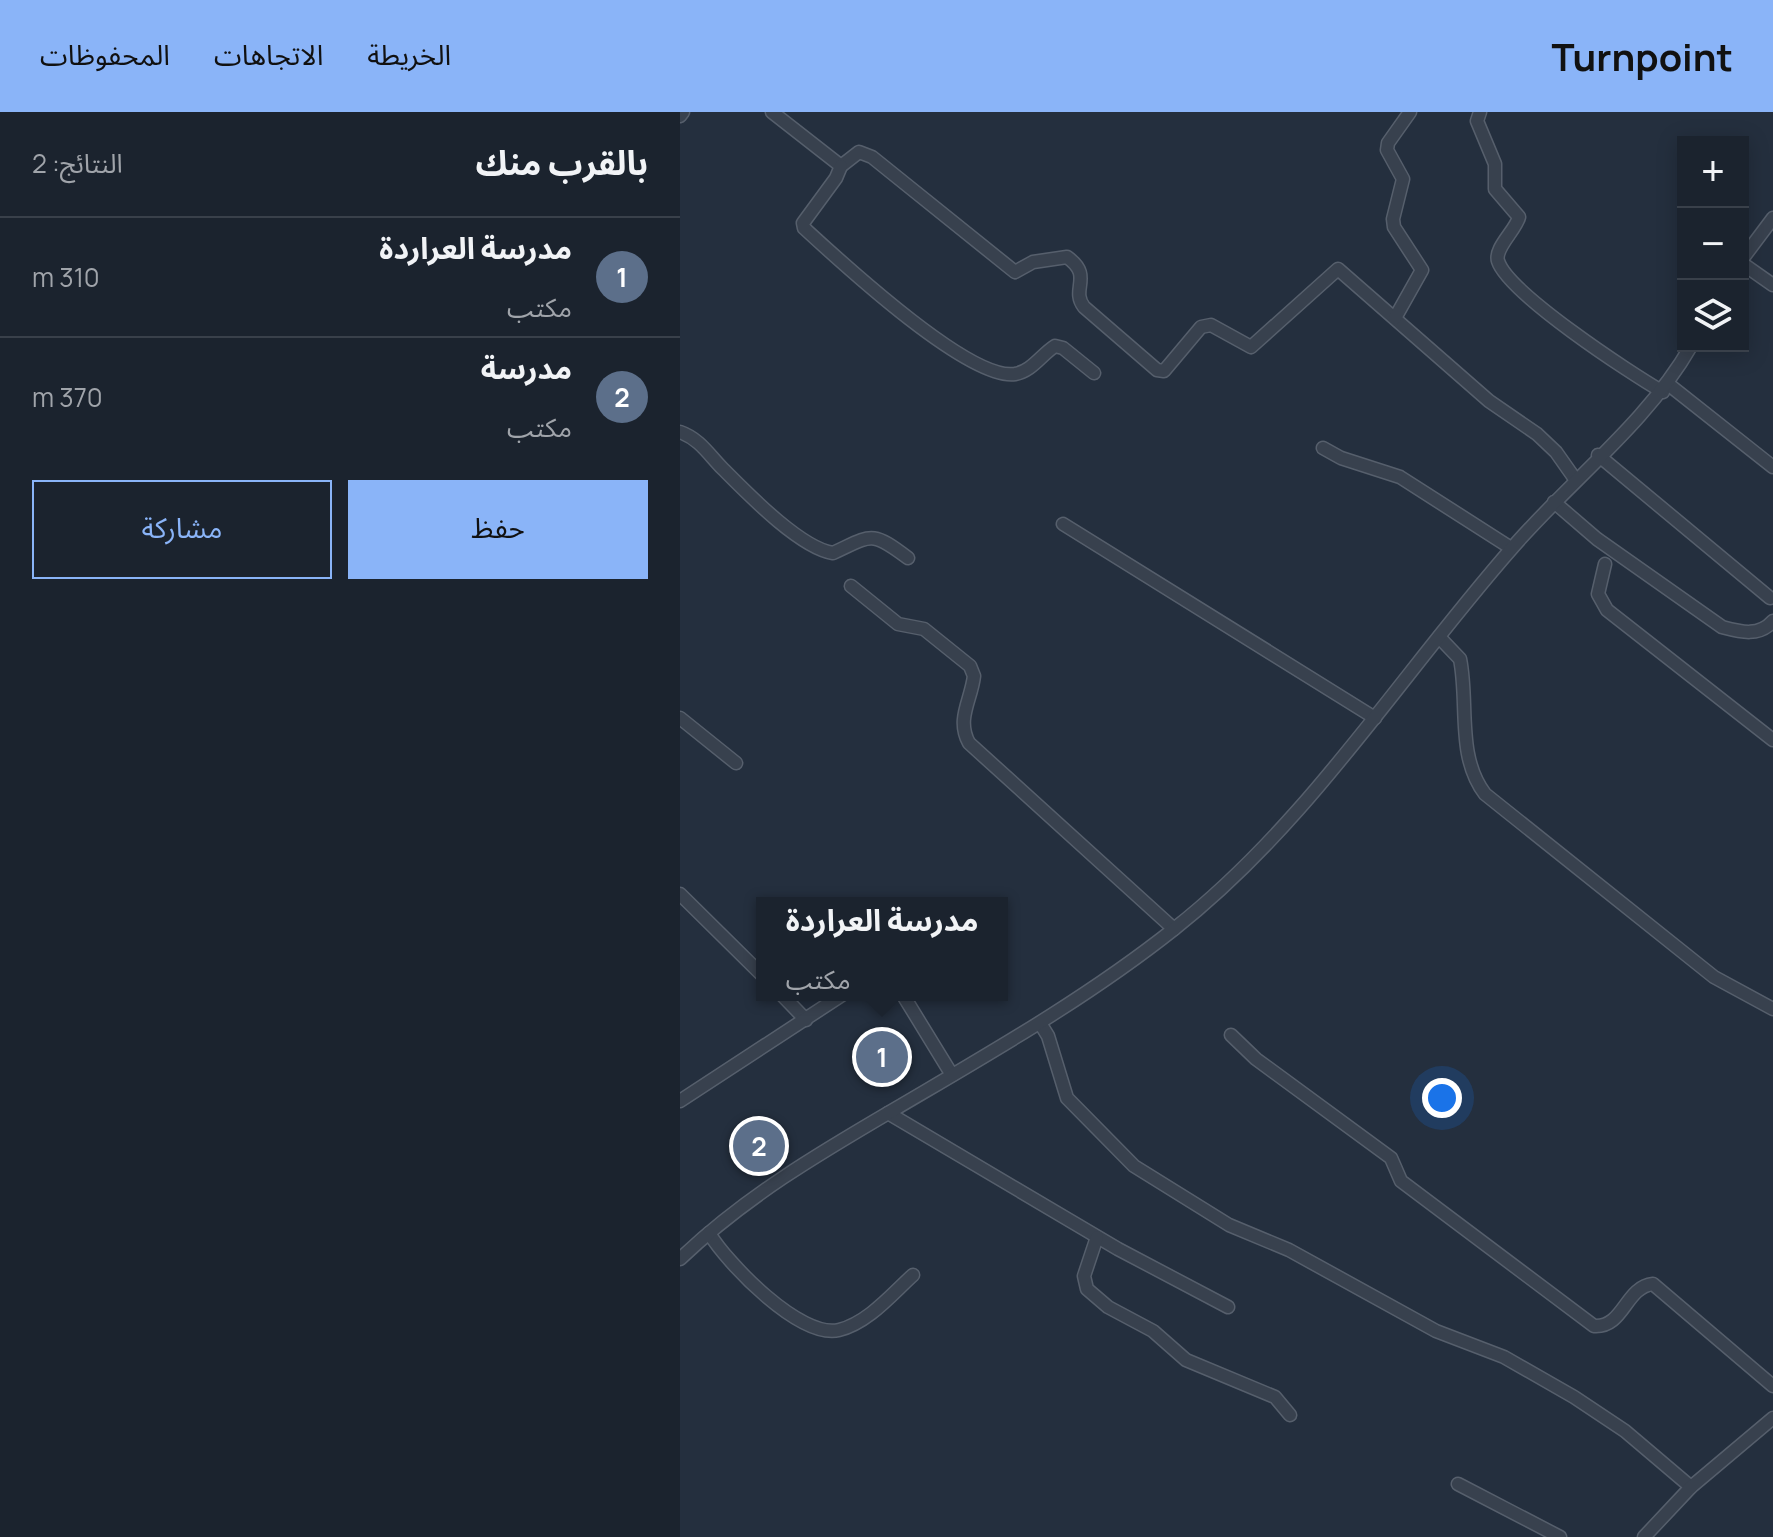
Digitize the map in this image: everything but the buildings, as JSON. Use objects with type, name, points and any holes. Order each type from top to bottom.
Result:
[{"type":"street","points":[[772,112],[841,166]]},
{"type":"street","points":[[1395,318],[1422,270],[1394,227],[1393,219],[1403,179],[1387,150],[1388,143],[1410,112]]},
{"type":"street","points":[[1480,112],[1477,121],[1495,164],[1495,189],[1519,217],[1498,254],[1499,264],[1520,292],[1666,388],[1773,467]]},
{"type":"street","points":[[1094,373],[1063,348],[1055,346],[1034,365],[1017,373],[998,374],[951,348],[892,305],[804,228],[803,223],[836,178],[841,166],[859,152],[872,157],[1015,272],[1033,262],[1067,257],[1076,264],[1082,275],[1078,295],[1084,307],[1157,370],[1164,371],[1201,327],[1211,325],[1251,347],[1338,269],[1489,401],[1537,434],[1556,452],[1575,479]]},
{"type":"street","points":[[1749,251],[1770,226]]},
{"type":"street","points":[[1749,268],[1773,285]]},
{"type":"street","points":[[682,1255],[776,1179],[1040,1023],[1174,929],[1243,867],[1330,774],[1511,548],[1666,388],[1687,352]]},
{"type":"street","points":[[680,432],[703,445],[721,468],[781,522],[817,548],[833,553],[866,535],[876,536],[908,558]]},
{"type":"street","points":[[1323,448],[1400,477],[1511,548]]},
{"type":"street","points":[[1598,455],[1770,598]]},
{"type":"street","points":[[1554,502],[1597,539],[1722,627],[1746,633],[1767,628],[1773,621]]},
{"type":"street","points":[[1063,524],[1375,718]]},
{"type":"street","points":[[1605,564],[1598,594],[1607,610],[1773,740]]},
{"type":"street","points":[[851,586],[886,617],[898,624],[924,629],[970,666],[974,676],[962,730],[969,743],[1174,929]]},
{"type":"street","points":[[1439,637],[1460,659],[1463,720],[1474,776],[1485,794],[1714,977],[1773,1009]]},
{"type":"street","points":[[680,718],[736,763]]},
{"type":"street","points":[[680,894],[756,969]]},
{"type":"street","points":[[788,1001],[806,1020]]},
{"type":"street","points":[[680,1101],[833,1001]]},
{"type":"street","points":[[907,1001],[952,1075]]},
{"type":"street","points":[[1040,1023],[1052,1046],[1067,1098],[1134,1166],[1229,1225],[1276,1243],[1436,1331],[1504,1357],[1551,1384],[1625,1431],[1691,1487]]},
{"type":"street","points":[[1231,1035],[1280,1077],[1391,1158],[1401,1181],[1594,1326],[1614,1321],[1635,1293],[1653,1284],[1773,1386]]},
{"type":"street","points":[[888,1113],[1097,1237],[1228,1307]]},
{"type":"street","points":[[709,1233],[735,1269],[778,1304],[824,1330],[850,1327],[871,1313],[913,1275]]},
{"type":"street","points":[[1097,1237],[1084,1276],[1096,1298],[1153,1331],[1186,1360],[1275,1397],[1290,1415]]},
{"type":"street","points":[[1644,1537],[1691,1487],[1773,1418]]},
{"type":"street","points":[[1458,1484],[1560,1537]]},
{"type":"place","name":"مدرسة العراردة","points":[[882,1057]]},
{"type":"place","name":"مدرسة","points":[[759,1146]]}]
